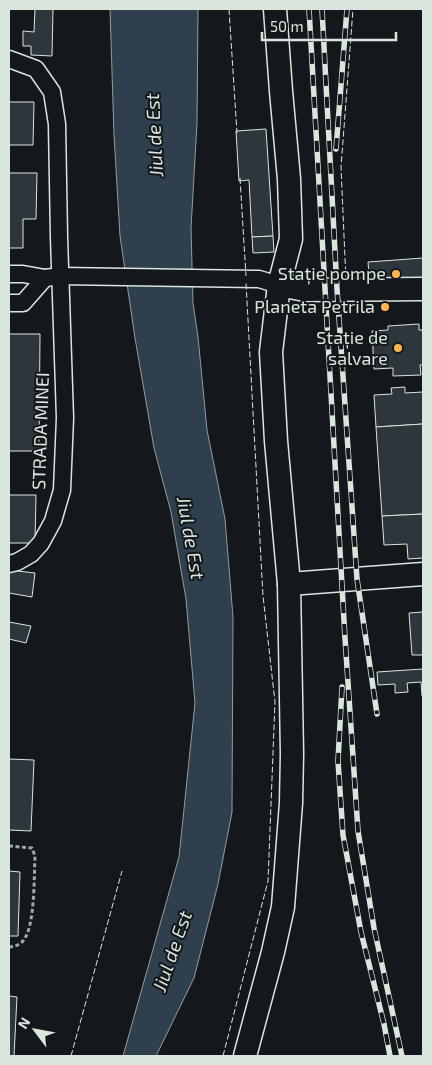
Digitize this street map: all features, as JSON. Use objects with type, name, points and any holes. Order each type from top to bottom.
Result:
[{"type":"street","points":[[245,1056],[269,969],[283,907],[288,851],[292,754],[289,584],[276,441],[269,282],[291,239],[289,179],[275,9]]},
{"type":"street","name":"STRADA MINEI","points":[[9,58],[36,69],[52,92],[57,124],[53,277],[66,418],[62,490],[53,521],[41,543],[31,554],[9,564]]},
{"type":"street","points":[[9,274],[53,277],[94,276],[269,282],[305,290],[423,289]]},
{"type":"street","points":[[9,303],[23,303],[53,277]]},
{"type":"street","points":[[289,584],[423,574]]},
{"type":"path","points":[[9,846],[32,848],[35,856],[32,914],[25,939],[16,947],[9,947]]},
{"type":"water","name":"Jiul de Est","points":[[110,9],[198,9],[197,123],[191,228],[193,303],[207,430],[225,519],[233,617],[232,812],[218,884],[194,978],[156,1056],[123,1056],[179,857],[195,703],[186,599],[171,512],[154,448],[120,236],[114,135]]},
{"type":"building","points":[[35,9],[53,9],[52,56],[31,55],[31,46],[23,46],[23,31],[34,32]]},
{"type":"building","points":[[9,102],[34,102],[33,145],[9,145]]},
{"type":"building","points":[[266,129],[273,236],[252,237],[249,180],[239,181],[236,131]]},
{"type":"building","points":[[9,173],[37,173],[36,219],[23,219],[23,248],[9,248]]},
{"type":"building","points":[[273,236],[274,252],[253,253],[252,237]]},
{"type":"building","name":"Stație pompe","points":[[423,258],[423,283],[370,286],[368,262]]},
{"type":"building","name":"Stație de salvare","points":[[419,324],[419,330],[423,330],[423,365],[420,365],[421,375],[393,376],[393,368],[374,369],[372,331],[388,330],[388,326]]},
{"type":"building","points":[[9,334],[40,334],[39,451],[9,451]]},
{"type":"building","points":[[405,387],[405,393],[423,392],[423,424],[376,427],[374,395],[392,394],[391,388]]},
{"type":"building","points":[[423,424],[423,514],[382,516],[376,427]]},
{"type":"building","points":[[9,495],[36,495],[35,543],[9,543]]},
{"type":"building","points":[[423,514],[423,558],[408,559],[407,544],[384,545],[382,516]]},
{"type":"building","points":[[9,570],[35,573],[32,597],[9,593]]},
{"type":"building","points":[[423,612],[423,655],[412,655],[409,613]]},
{"type":"building","points":[[9,622],[31,626],[26,643],[9,639]]},
{"type":"building","points":[[423,669],[422,696],[421,682],[407,683],[408,692],[395,693],[395,684],[378,685],[377,672]]},
{"type":"building","points":[[9,759],[34,760],[31,831],[9,830]]},
{"type":"building","points":[[9,871],[20,872],[18,936],[9,936]]},
{"type":"building","points":[[9,996],[17,997],[14,1056],[9,1056]]},
{"type":"railway","points":[[309,9],[358,831],[374,928],[402,1056]]},
{"type":"railway","points":[[322,9],[337,289],[357,579],[377,714]]},
{"type":"railway","points":[[336,149],[347,9]]},
{"type":"railway","points":[[342,687],[338,761],[343,835],[361,932],[390,1056]]},
{"type":"fence","points":[[229,9],[237,133]]},
{"type":"fence","points":[[346,281],[341,167],[353,9]]},
{"type":"fence","points":[[240,178],[246,276]]},
{"type":"fence","points":[[223,1056],[268,881],[275,702],[263,596],[246,283]]},
{"type":"fence","points":[[71,1056],[122,871]]},
{"type":"place","name":"Stație pompe","points":[[396,274]]},
{"type":"place","name":"Planeta Petrila","points":[[385,307]]},
{"type":"place","name":"Stație de salvare","points":[[398,348]]}]
